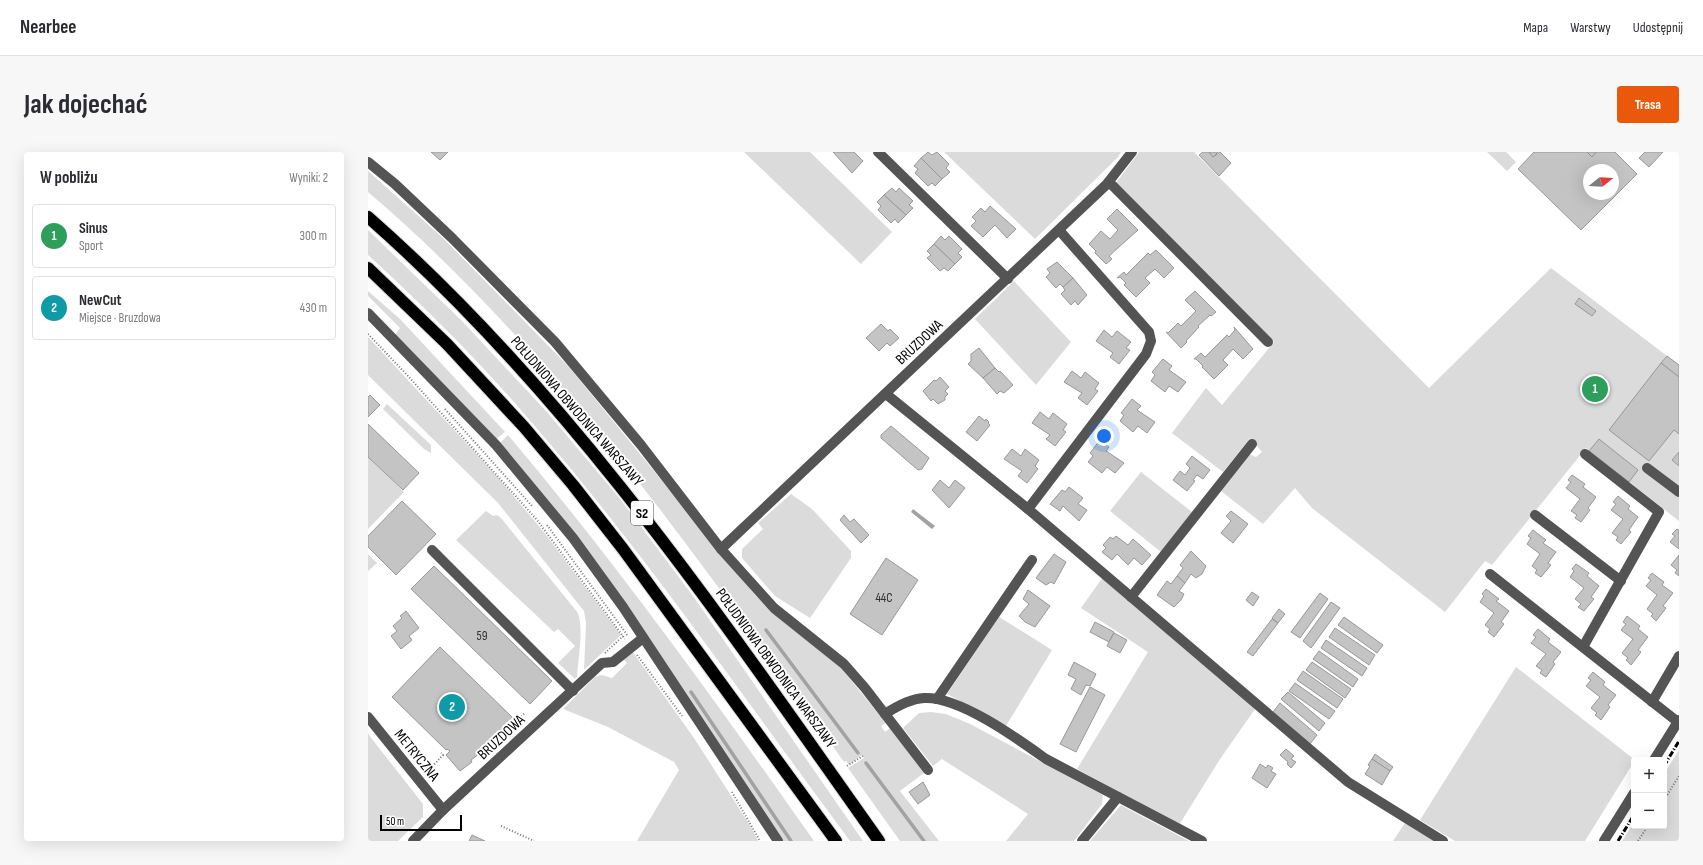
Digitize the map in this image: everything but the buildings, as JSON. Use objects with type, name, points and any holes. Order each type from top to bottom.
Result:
[{"type":"highway","name":"POŁUDNIOWA OBWODNICA WARSZAWY","points":[[368,216],[463,307],[535,384],[582,438],[679,561],[879,841]]},
{"type":"highway","name":"S2","points":[[368,268],[447,344],[524,427],[573,486],[623,549],[836,841]]},
{"type":"street","points":[[878,152],[1008,279]]},
{"type":"street","name":"BRUZDOWA","points":[[721,549],[1109,182],[1132,152]]},
{"type":"street","points":[[368,162],[395,184],[452,238],[555,342],[641,445],[721,549],[774,608],[844,664],[928,770]]},
{"type":"street","points":[[1109,182],[1268,342]]},
{"type":"street","points":[[1028,509],[1146,354],[1151,341],[1149,332],[1058,230]]},
{"type":"street","points":[[368,313],[496,445],[573,538],[643,638],[778,841]]},
{"type":"street","points":[[886,394],[1028,509],[1348,782],[1443,841]]},
{"type":"street","points":[[1131,597],[1252,444]]},
{"type":"street","points":[[1583,648],[1659,512],[1585,454]]},
{"type":"street","points":[[1647,468],[1679,492]]},
{"type":"street","points":[[1535,515],[1621,581]]},
{"type":"street","points":[[432,550],[573,691]]},
{"type":"street","points":[[937,699],[1032,560]]},
{"type":"street","points":[[1490,574],[1652,702],[1679,721],[1656,757]]},
{"type":"street","name":"BRUZDOWA","points":[[413,841],[443,810],[602,663],[613,662],[643,638]]},
{"type":"street","points":[[1652,702],[1679,656]]},
{"type":"street","points":[[885,714],[896,707],[915,700],[937,699],[952,703],[970,711],[1028,746],[1046,759],[1202,841]]},
{"type":"street","name":"METRYCZNA","points":[[368,717],[443,810]]},
{"type":"street","points":[[1604,841],[1633,793]]},
{"type":"street","points":[[1082,841],[1118,797]]},
{"type":"path","points":[[368,334],[408,376],[537,520],[682,718]]},
{"type":"path","points":[[444,408],[534,508]]},
{"type":"path","points":[[546,524],[628,635]]},
{"type":"path","points":[[521,726],[519,718],[525,713]]},
{"type":"path","points":[[428,771],[443,755],[441,753]]},
{"type":"path","points":[[847,766],[863,756]]},
{"type":"path","points":[[424,775],[428,779]]},
{"type":"path","points":[[1667,795],[1679,776]]},
{"type":"path","points":[[728,787],[760,841]]},
{"type":"path","points":[[501,826],[534,841]]},
{"type":"path","points":[[1638,841],[1646,829]]},
{"type":"shaded area","points":[[744,152],[810,152],[892,232],[861,264]]},
{"type":"shaded area","points":[[944,152],[1121,152],[1118,157],[1035,239]]},
{"type":"shaded area","points":[[1139,152],[1194,152],[1429,388],[1551,268],[1679,365],[1679,521],[1586,448],[1492,565],[1485,561],[1445,612],[1312,508],[1295,488],[1263,524],[1221,491],[1249,454],[1256,457],[1262,452],[1250,438],[1223,472],[1172,433],[1206,388],[1222,405],[1274,342],[1116,183]]},
{"type":"shaded area","points":[[1487,152],[1506,152],[1516,162],[1507,171]]},
{"type":"shaded area","points":[[368,171],[443,238],[569,367],[756,596],[786,624],[836,662],[886,723],[881,726],[885,732],[890,728],[924,773],[900,791],[939,841],[900,841],[848,768],[864,758],[862,755],[849,765],[846,761],[844,762],[736,611],[623,462],[564,391],[502,321],[437,255],[368,192]]},
{"type":"shaded area","points":[[368,230],[462,321],[547,412],[621,500],[693,596],[863,841],[850,841],[656,577],[575,474],[533,424],[453,337],[368,255]]},
{"type":"shaded area","points":[[1014,281],[1071,342],[1036,385],[975,319]]},
{"type":"shaded area","points":[[368,291],[400,319],[505,432],[495,440],[395,335],[400,328],[368,296]]},
{"type":"shaded area","points":[[368,337],[495,474],[543,531],[621,635],[584,670],[586,623],[584,611],[498,503],[368,375]]},
{"type":"shaded area","points":[[387,404],[431,445],[431,453],[424,449],[383,409]]},
{"type":"shaded area","points":[[508,435],[549,484],[666,635],[814,841],[782,841],[732,763],[500,443]]},
{"type":"shaded area","points":[[368,457],[404,492],[368,529]]},
{"type":"shaded area","points":[[1141,472],[1192,512],[1161,552],[1110,511]]},
{"type":"shaded area","points":[[791,494],[812,509],[851,551],[851,558],[810,618],[775,596],[742,558],[742,549],[763,529],[758,523]]},
{"type":"shaded area","points":[[913,509],[935,526],[932,529],[911,512]]},
{"type":"shaded area","points":[[486,511],[493,516],[497,515],[501,518],[578,613],[581,636],[577,677],[575,679],[558,663],[575,646],[558,629],[554,632],[456,540]]},
{"type":"shaded area","points":[[368,554],[377,563],[368,571]]},
{"type":"shaded area","points":[[1103,577],[1255,709],[1220,759],[1179,825],[1077,769],[1148,652],[1081,608]]},
{"type":"shaded area","points":[[999,617],[1052,650],[1006,726],[947,694]]},
{"type":"shaded area","points":[[632,651],[694,738],[751,827],[758,841],[637,841],[679,770],[674,762],[608,727],[563,709],[595,677],[602,675],[612,678],[627,663],[622,658]]},
{"type":"shaded area","points":[[1516,667],[1631,757],[1631,766],[1585,841],[1455,841],[1420,820]]},
{"type":"shaded area","points":[[931,712],[946,714],[970,724],[1103,795],[1102,804],[1074,841],[1006,841],[1028,814],[942,759],[933,766],[903,728],[919,713]]},
{"type":"shaded area","points":[[368,734],[423,804],[423,817],[398,841],[368,841]]},
{"type":"shaded area","points":[[1679,750],[1679,841],[1622,841],[1631,827],[1631,829],[1667,829],[1667,769]]},
{"type":"shaded area","points":[[1121,805],[1128,809],[1189,841],[1090,841]]},
{"type":"shaded area","points":[[1405,823],[1433,841],[1393,841]]},
{"type":"waterway","points":[[766,630],[858,753]]},
{"type":"waterway","points":[[691,692],[791,841]]},
{"type":"waterway","points":[[866,763],[924,841]]},
{"type":"railway","points":[[1667,761],[1679,741]]},
{"type":"railway","points":[[1618,841],[1631,820]]},
{"type":"place","name":"Sinus","points":[[1595,389]]},
{"type":"place","name":"NewCut","points":[[452,707]]}]
